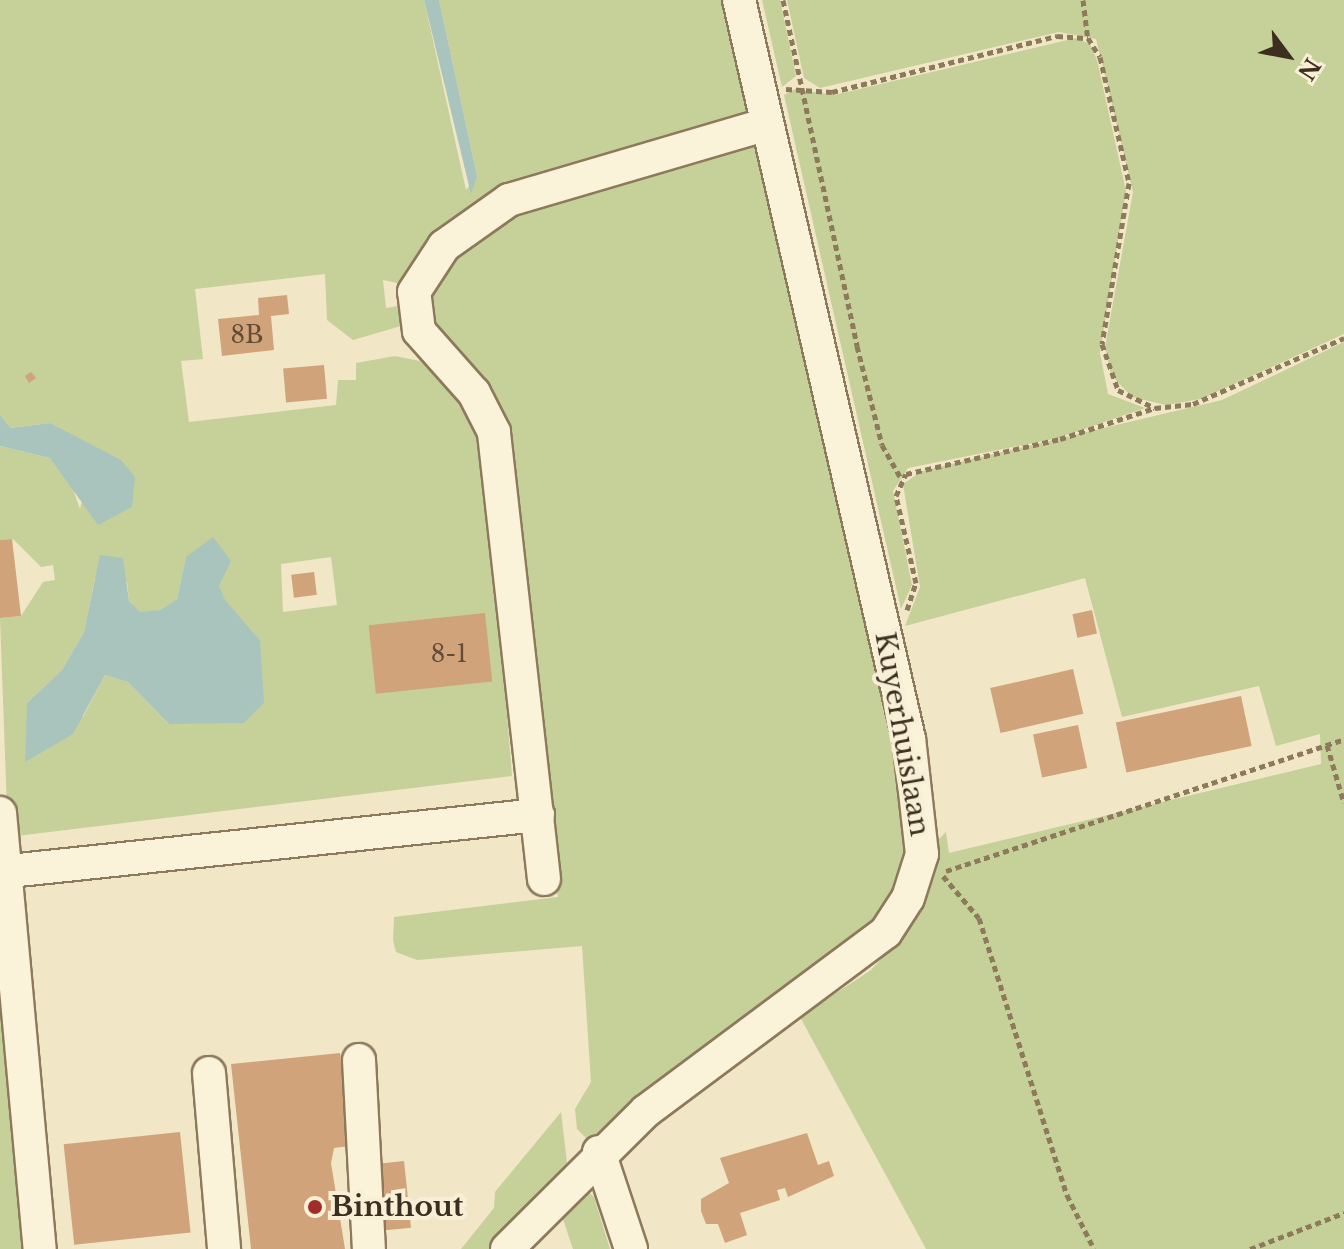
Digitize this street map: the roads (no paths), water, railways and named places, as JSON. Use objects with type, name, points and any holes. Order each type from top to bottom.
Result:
[{"type":"street","name":"Kuyerhuislaan","points":[[507,1249],[599,1152],[689,1076],[857,958],[898,916],[918,877],[923,830],[884,627],[739,0]]},
{"type":"street","points":[[544,879],[494,432],[484,406],[419,331],[414,292],[444,246],[501,204],[767,124]]},
{"type":"street","points":[[0,813],[3,872],[40,1249]]},
{"type":"street","points":[[3,872],[538,815]]},
{"type":"street","points":[[359,1060],[369,1249]]},
{"type":"street","points":[[209,1073],[224,1249]]},
{"type":"street","points":[[599,1152],[631,1249]]},
{"type":"water","points":[[424,0],[439,0],[477,176],[471,194]]},
{"type":"water","points":[[0,415],[10,428],[50,423],[121,460],[135,477],[132,507],[98,525],[50,458],[0,446]]},
{"type":"water","points":[[213,537],[231,561],[219,586],[225,600],[260,640],[264,703],[244,723],[169,724],[128,682],[105,675],[73,734],[25,762],[27,703],[62,670],[84,632],[100,555],[123,558],[129,601],[140,612],[160,610],[177,599],[186,557]]},
{"type":"place","name":"Binthout","points":[[315,1207]]}]
